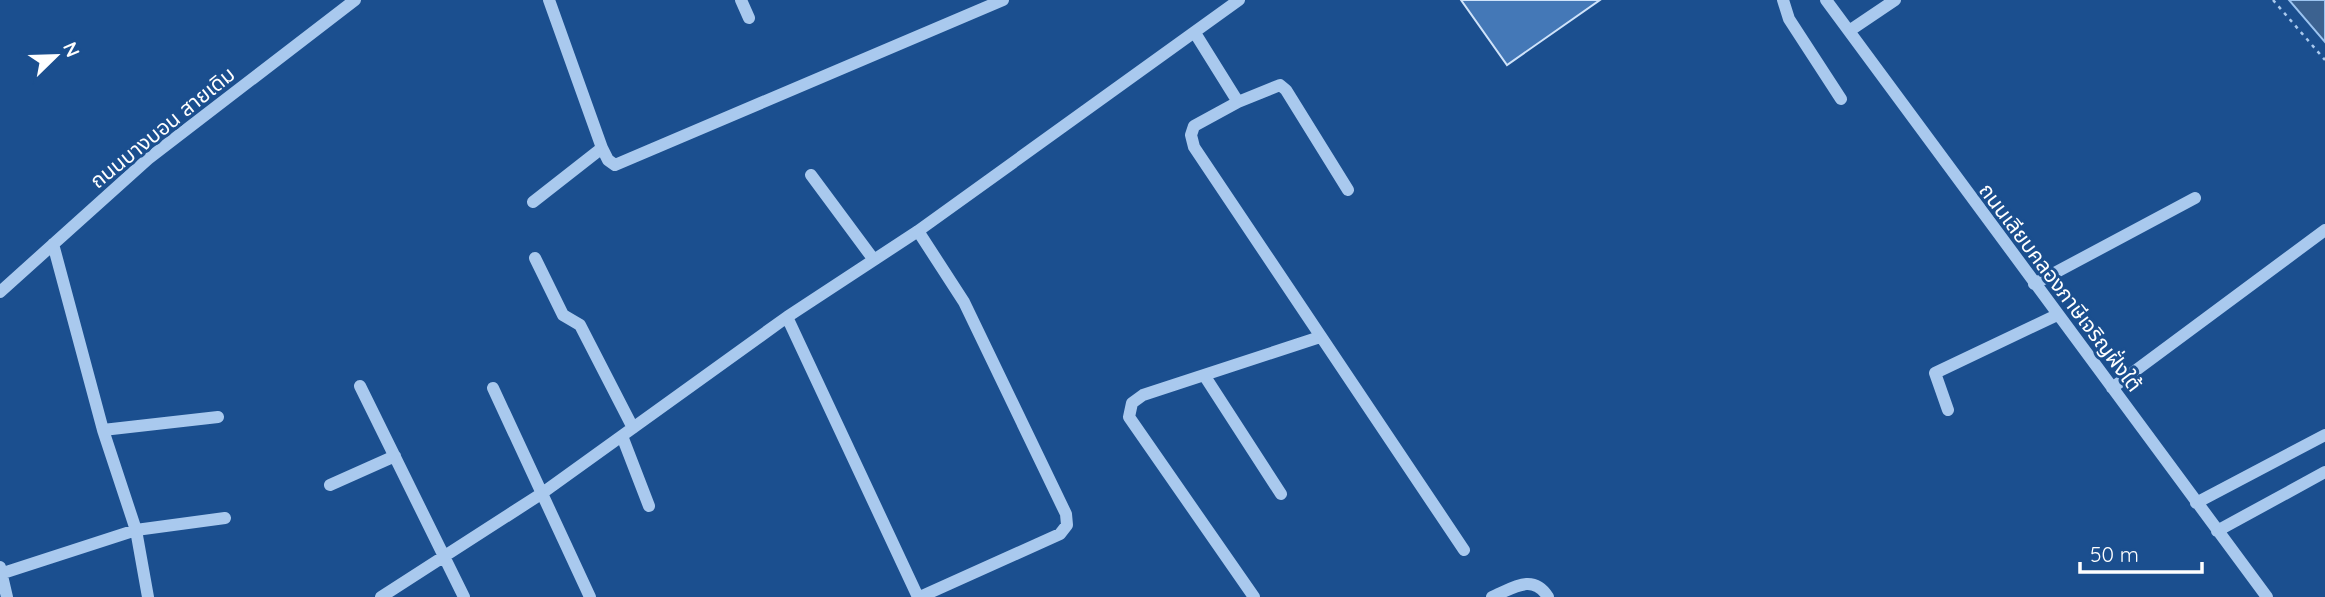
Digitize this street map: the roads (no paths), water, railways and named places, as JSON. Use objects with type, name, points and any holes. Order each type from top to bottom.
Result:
[{"type":"street","points":[[549,0],[602,148],[608,160],[615,164],[1003,0]]},
{"type":"street","points":[[741,0],[748,18]]},
{"type":"street","points":[[381,597],[541,494],[787,317],[918,231],[1239,0]]},
{"type":"street","points":[[1783,0],[1789,19],[1841,99]]},
{"type":"street","name":"ถนนเลียบคลองภาษีเจริญฝั่งใต้","points":[[1826,0],[2267,597]]},
{"type":"street","points":[[1849,31],[1895,0]]},
{"type":"street","name":"ถนนบางบอน สายเดิม","points":[[0,292],[148,159],[348,2]]},
{"type":"street","points":[[1195,33],[1238,102]]},
{"type":"street","points":[[1348,190],[1286,90],[1280,85],[1238,102],[1194,126],[1191,135],[1194,147],[1464,550]]},
{"type":"street","points":[[534,202],[602,148]]},
{"type":"street","points":[[811,175],[874,260]]},
{"type":"street","points":[[2034,284],[2195,198]]},
{"type":"street","points":[[2112,388],[2325,230]]},
{"type":"street","points":[[787,317],[919,597],[1060,534],[1067,525],[1066,514],[964,302],[918,231]]},
{"type":"street","points":[[54,244],[103,430],[136,530],[148,597]]},
{"type":"street","points":[[536,258],[563,315],[580,325],[633,428]]},
{"type":"street","points":[[1948,410],[1935,373],[2057,315]]},
{"type":"street","points":[[1254,597],[1129,417],[1132,403],[1143,395],[1320,337]]},
{"type":"street","points":[[1204,375],[1281,494]]},
{"type":"street","points":[[360,386],[464,597]]},
{"type":"street","points":[[493,388],[590,597]]},
{"type":"street","points":[[103,430],[218,417]]},
{"type":"street","points":[[2196,503],[2325,435]]},
{"type":"street","points":[[622,436],[649,506]]},
{"type":"street","points":[[330,485],[395,456]]},
{"type":"street","points":[[2217,531],[2325,472]]},
{"type":"street","points":[[7,597],[1,571],[136,530],[226,518]]},
{"type":"street","points":[[1492,597],[1531,583],[1538,585],[1548,597]]},
{"type":"water","points":[[2289,0],[2325,0],[2325,42]]}]
